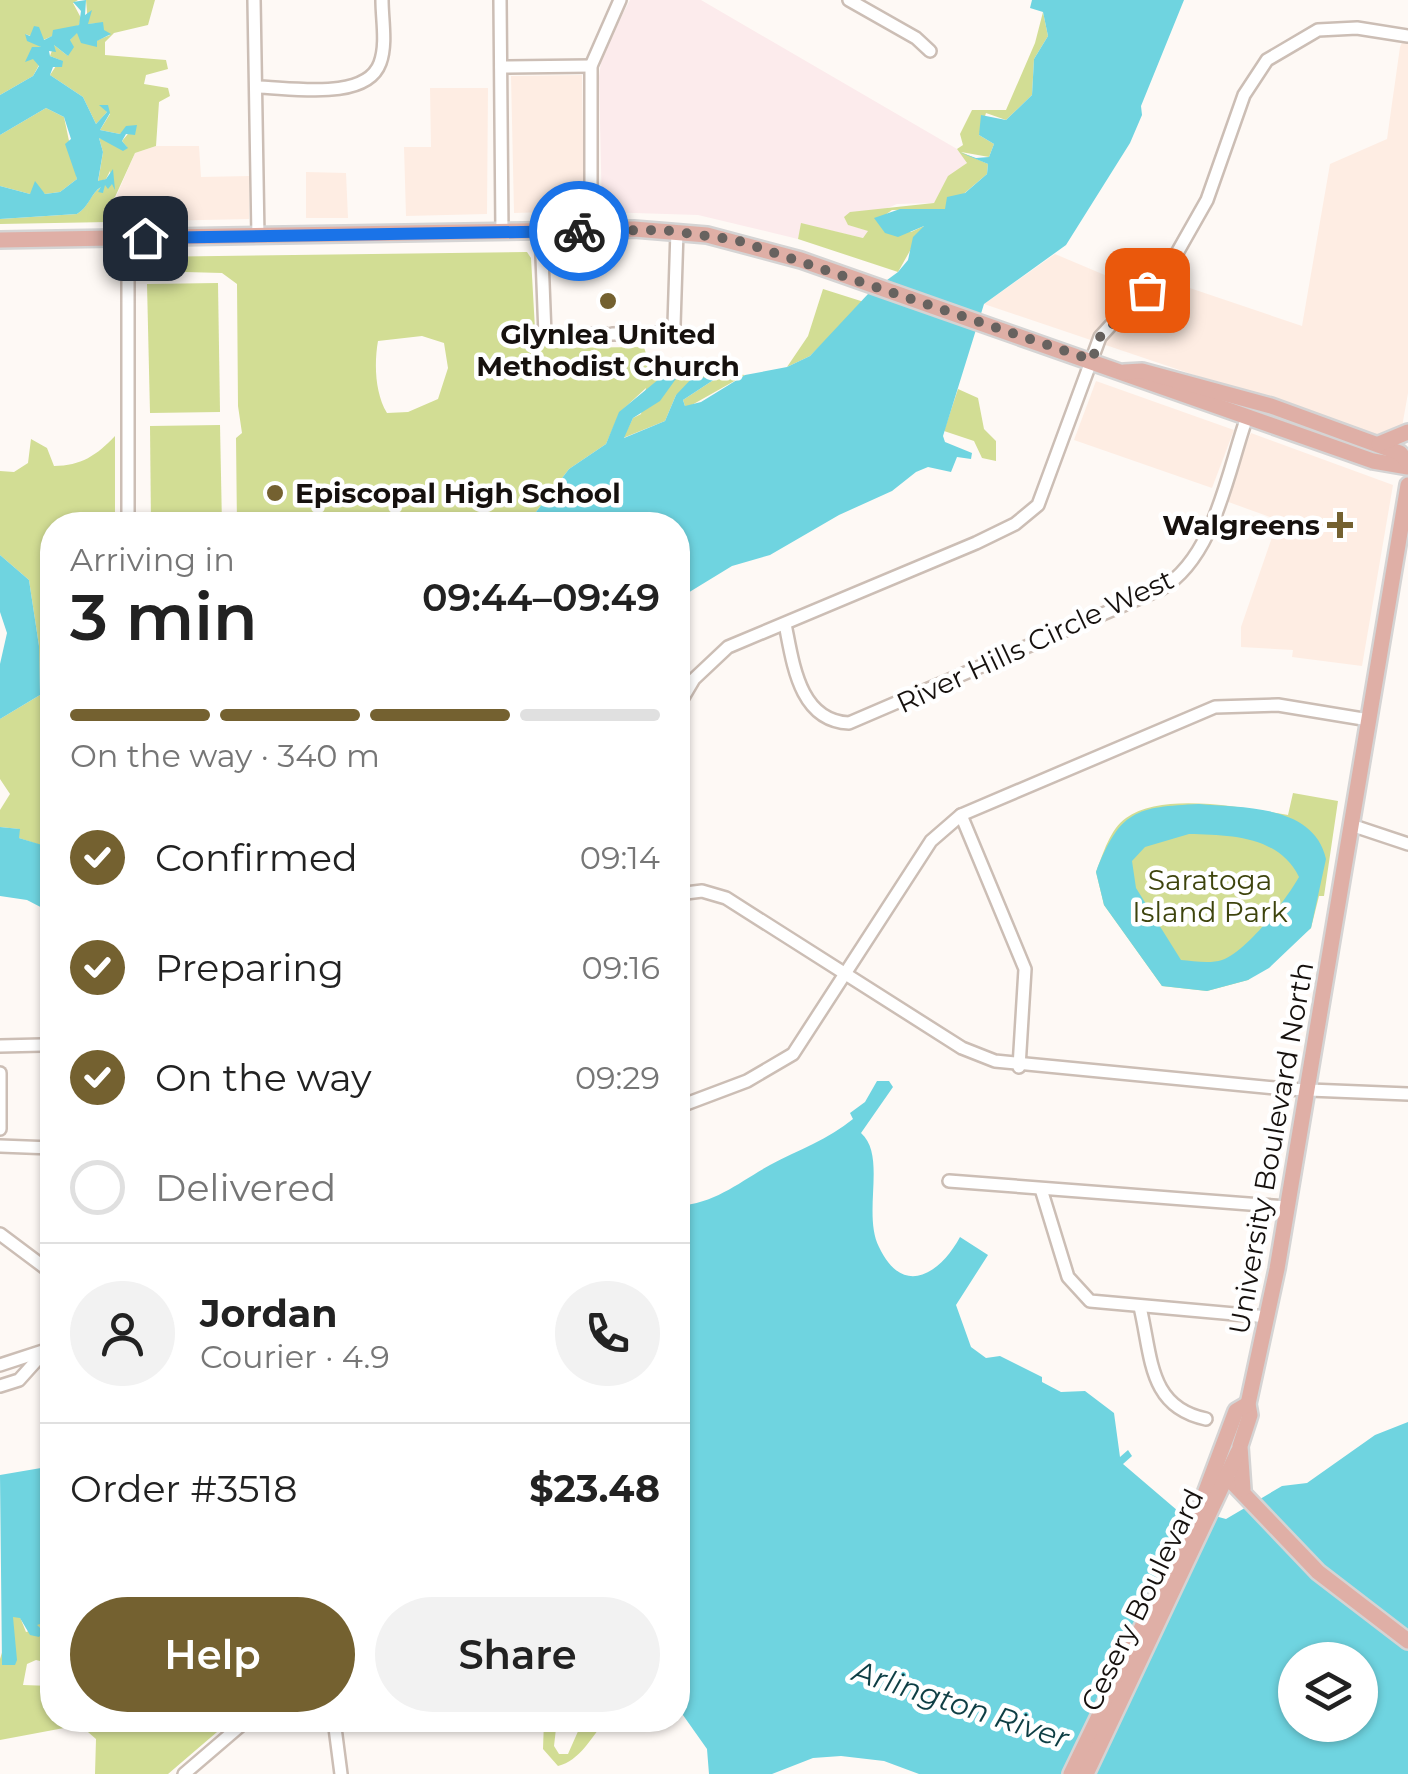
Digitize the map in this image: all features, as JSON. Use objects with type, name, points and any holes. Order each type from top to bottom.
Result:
[{"type":"main road","points":[[0,240],[591,231],[677,231],[736,240],[1092,360],[1140,382],[1373,462],[1408,465]]},
{"type":"main road","points":[[1124,372],[1142,371],[1187,381],[1379,444],[1400,452],[1408,465]]},
{"type":"main road","points":[[1379,444],[1408,432]]},
{"type":"main road","name":"University Boulevard North","points":[[1232,1446],[1236,1411],[1248,1404],[1268,1317],[1408,485]]},
{"type":"main road","points":[[1232,1446],[1229,1476],[1318,1572],[1408,1641]]},
{"type":"main road","points":[[1232,1446],[1242,1489]]},
{"type":"main road","name":"Cesery Boulevard","points":[[1086,1774],[1232,1446]]},
{"type":"main road","name":"Cesery Boulevard","points":[[1071,1774],[1207,1509],[1229,1476]]},
{"type":"street","points":[[254,0],[258,237]]},
{"type":"street","points":[[256,87],[340,87],[366,80],[381,60],[382,0]]},
{"type":"street","points":[[500,0],[502,233]]},
{"type":"street","points":[[591,231],[591,66],[620,0]]},
{"type":"street","points":[[849,0],[930,50]]},
{"type":"street","points":[[690,686],[728,647],[976,543],[1027,515],[1047,490],[1100,337],[1178,253],[1207,200],[1244,95],[1267,60],[1318,30],[1356,28],[1408,36]]},
{"type":"street","points":[[502,66],[591,66]]},
{"type":"street","points":[[541,232],[545,335],[663,333],[674,325],[677,231]]},
{"type":"street","points":[[128,238],[128,512]]},
{"type":"street","name":"River Hills Circle West","points":[[785,624],[794,672],[808,702],[822,717],[849,723],[1161,589],[1186,572],[1202,546],[1247,417]]},
{"type":"street","points":[[690,1102],[780,1064],[805,1039],[931,840],[961,815],[1216,707],[1278,704],[1369,720]]},
{"type":"street","points":[[961,815],[1024,970],[1019,1067]]},
{"type":"street","points":[[1351,825],[1408,844]]},
{"type":"street","points":[[690,892],[702,891],[726,898],[962,1048],[1019,1067],[1408,1094]]},
{"type":"street","points":[[0,1046],[40,1045]]},
{"type":"street","points":[[0,1073],[0,1129]]},
{"type":"street","points":[[0,1146],[40,1148]]},
{"type":"street","points":[[949,1181],[1287,1207]]},
{"type":"street","points":[[1042,1189],[1068,1277],[1079,1292],[1097,1303],[1268,1317]]},
{"type":"street","points":[[0,1234],[40,1264]]},
{"type":"street","points":[[1140,1307],[1161,1392],[1176,1410],[1206,1419]]},
{"type":"street","points":[[0,1365],[40,1353]]},
{"type":"street","points":[[0,1386],[19,1380],[40,1359]]},
{"type":"street","points":[[184,1774],[233,1732]]},
{"type":"street","points":[[336,1732],[341,1774]]},
{"type":"shaded area","points":[[630,0],[701,0],[957,149],[967,162],[963,170],[948,177],[934,203],[897,204],[848,225],[869,231],[863,238],[802,224],[798,239],[698,215],[602,212],[602,53]]},
{"type":"shaded area","points":[[1408,29],[1408,393],[1399,444],[984,304],[1055,254],[1152,295],[1166,280],[1302,326],[1330,164],[1387,139],[1400,47]]},
{"type":"shaded area","points":[[582,75],[584,211],[514,213],[511,76]]},
{"type":"shaded area","points":[[430,88],[488,88],[487,214],[406,216],[404,147],[431,147]]},
{"type":"shaded area","points":[[156,146],[199,146],[201,177],[249,176],[249,219],[109,222],[107,204],[116,197],[135,153]]},
{"type":"shaded area","points":[[306,172],[346,173],[348,218],[306,218]]},
{"type":"shaded area","points":[[1096,381],[1234,430],[1212,488],[1074,440]]},
{"type":"shaded area","points":[[1251,433],[1393,485],[1362,666],[1292,657],[1293,650],[1241,647],[1241,627],[1278,520],[1223,500]]},
{"type":"green space","points":[[0,0],[78,0],[73,3],[81,18],[79,25],[43,40],[25,34],[41,46],[33,58],[39,65],[33,76],[0,95]]},
{"type":"green space","points":[[86,0],[155,0],[148,25],[114,33],[105,42],[105,55],[166,60],[168,69],[146,75],[144,84],[168,88],[170,96],[159,102],[156,146],[135,153],[115,197],[107,204],[109,222],[0,224],[0,219],[77,214],[97,190],[101,187],[103,192],[104,185],[112,184],[110,171],[106,179],[98,182],[103,152],[99,138],[127,147],[122,141],[133,128],[120,134],[100,130],[110,114],[105,107],[107,112],[96,124],[83,97],[50,75],[60,60],[50,56],[54,45],[68,56],[70,40],[77,32],[91,43],[110,35],[103,30],[103,23],[88,24]]},
{"type":"green space","points":[[1043,12],[1048,36],[1034,59],[1032,95],[1006,120],[986,113],[979,135],[994,144],[989,157],[961,152],[988,164],[987,174],[946,209],[892,210],[881,218],[911,232],[924,226],[898,272],[798,239],[801,223],[863,238],[868,231],[848,225],[844,217],[850,212],[934,203],[948,176],[967,163],[957,149],[963,145],[960,134],[972,110],[1006,110],[1035,43]]},
{"type":"green space","points":[[46,108],[64,117],[77,179],[60,192],[45,194],[39,189],[30,194],[0,186],[0,135]]},
{"type":"green space","name":"Episcopal High School","points":[[527,252],[531,258],[535,329],[547,348],[644,347],[649,364],[745,375],[690,406],[685,406],[683,400],[715,379],[676,395],[665,421],[623,438],[633,418],[641,414],[646,388],[620,412],[606,444],[569,469],[536,512],[237,512],[236,438],[242,433],[238,406],[237,284],[222,273],[148,271],[143,257]],"holes":[[[422,336],[444,343],[448,368],[438,399],[408,412],[387,413],[376,378],[378,341]]]},
{"type":"green space","points":[[218,283],[220,412],[150,413],[147,284]]},
{"type":"green space","points":[[823,289],[864,302],[810,356],[787,367],[808,336]]},
{"type":"green space","points":[[958,389],[978,398],[984,429],[996,441],[996,461],[982,458],[974,441],[944,431]]},
{"type":"green space","points":[[220,425],[222,512],[151,512],[150,426]]},
{"type":"green space","points":[[115,436],[115,512],[40,512],[40,695],[39,646],[29,580],[0,555],[0,471],[14,472],[28,463],[31,439],[47,448],[54,466],[72,464],[102,449]]},
{"type":"green space","points":[[40,695],[40,845],[19,838],[19,829],[0,827],[0,810],[10,794],[0,779],[0,719]]},
{"type":"green space","name":"Saratoga Island Park","points":[[1293,793],[1338,801],[1324,896],[1319,896],[1311,928],[1248,980],[1207,991],[1162,986],[1104,905],[1096,872],[1116,829],[1142,810],[1182,803],[1288,815]]},
{"type":"green space","points":[[40,1526],[40,1628],[20,1618],[26,1632],[40,1628],[40,1661],[27,1664],[23,1685],[40,1686],[43,1732],[0,1740],[0,1659],[13,1617],[19,1617],[7,1611],[7,1599]]},
{"type":"green space","points":[[88,1732],[217,1732],[168,1774],[95,1774],[96,1739]]},
{"type":"green space","points":[[544,1732],[556,1732],[554,1746],[559,1754],[568,1754],[578,1732],[596,1732],[579,1753],[558,1766],[543,1749]]},
{"type":"water","points":[[86,0],[85,15],[92,10],[88,24],[103,22],[104,30],[111,34],[97,41],[97,47],[81,43],[77,33],[70,40],[74,47],[68,56],[54,45],[56,52],[49,51],[50,56],[63,61],[62,67],[53,67],[50,75],[83,97],[96,124],[107,112],[99,105],[108,105],[110,113],[100,130],[120,134],[126,126],[137,125],[135,135],[126,134],[122,141],[128,148],[123,151],[99,138],[103,152],[98,181],[106,179],[113,169],[115,190],[112,184],[108,189],[105,185],[103,193],[98,192],[101,187],[77,214],[0,219],[0,186],[30,194],[35,181],[45,194],[60,192],[77,179],[65,144],[71,139],[64,117],[46,108],[0,135],[0,95],[33,76],[39,66],[33,59],[25,62],[32,47],[41,47],[27,41],[25,34],[30,36],[34,26],[39,27],[44,40],[52,36],[53,30],[79,25],[81,11],[73,2]]},
{"type":"water","points":[[1032,0],[1184,0],[1130,143],[1066,245],[984,304],[943,436],[945,442],[972,453],[971,459],[957,457],[951,472],[928,467],[916,472],[892,491],[839,515],[770,555],[732,566],[690,592],[690,512],[536,512],[569,469],[606,444],[619,412],[665,374],[678,376],[660,401],[633,418],[624,438],[665,421],[676,395],[694,376],[715,379],[683,400],[685,406],[701,402],[745,375],[787,367],[810,356],[868,294],[898,272],[908,260],[913,237],[924,226],[898,237],[885,233],[874,218],[900,209],[945,209],[947,197],[965,193],[987,174],[988,164],[959,152],[976,158],[989,157],[994,144],[979,135],[981,115],[1006,120],[1032,95],[1034,59],[1048,36],[1043,12],[1030,8]]},
{"type":"water","points":[[0,555],[29,580],[39,646],[40,695],[0,719],[0,664],[7,633],[0,612]]},
{"type":"water","points":[[1199,804],[1255,809],[1292,818],[1319,841],[1326,859],[1311,928],[1269,968],[1248,980],[1207,991],[1162,986],[1104,905],[1096,872],[1113,836],[1133,816],[1160,807]],"holes":[[[1189,834],[1252,840],[1279,853],[1299,877],[1265,924],[1222,960],[1181,960],[1136,888],[1132,861],[1145,847]]]},
{"type":"water","points":[[0,827],[20,829],[19,838],[40,844],[40,907],[27,900],[0,896]]},
{"type":"water","name":"Arlington River","points":[[877,1081],[889,1081],[893,1087],[861,1133],[869,1143],[874,1170],[874,1233],[889,1263],[899,1272],[921,1275],[942,1261],[960,1237],[988,1255],[956,1305],[971,1347],[986,1358],[1000,1356],[1042,1377],[1042,1382],[1061,1392],[1085,1391],[1114,1413],[1120,1457],[1128,1450],[1132,1456],[1123,1464],[1178,1511],[1189,1509],[1226,1519],[1282,1486],[1307,1483],[1375,1435],[1408,1422],[1408,1774],[919,1774],[884,1761],[841,1756],[813,1758],[772,1774],[709,1774],[707,1749],[690,1725],[690,1204],[716,1196],[853,1119],[850,1113],[865,1102]]},
{"type":"water","points":[[40,1468],[40,1636],[30,1635],[20,1618],[13,1617],[15,1665],[2,1665],[0,1475]]},
{"type":"way so far","points":[[579,231],[664,230],[736,240],[1092,360],[1100,337],[1147,290]]},
{"type":"place","name":"Glynlea United Methodist Church","points":[[608,301]]},
{"type":"place","name":"Episcopal High School","points":[[275,493]]},
{"type":"place","name":"Walgreens","points":[[1340,525]]},
{"type":"route","points":[[145,238],[579,231]]}]
